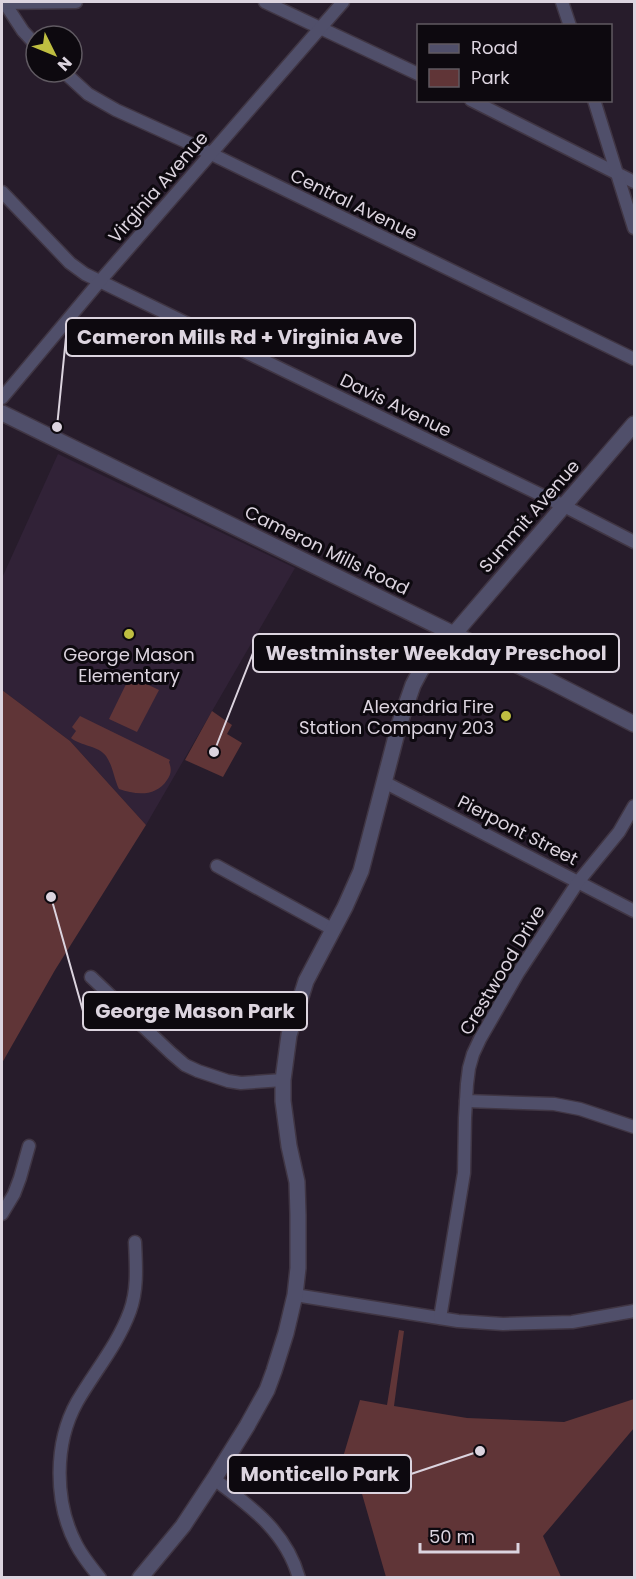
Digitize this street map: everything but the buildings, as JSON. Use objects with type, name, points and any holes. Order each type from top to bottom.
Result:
[{"type":"street","points":[[4,3],[76,2]]},
{"type":"street","points":[[265,2],[417,74]]},
{"type":"street","name":"Virginia Avenue","points":[[2,398],[100,281],[343,2]]},
{"type":"street","points":[[562,2],[569,24]]},
{"type":"street","points":[[4,3],[24,32]]},
{"type":"street","name":"Central Avenue","points":[[77,84],[88,94],[116,110],[634,359]]},
{"type":"street","points":[[475,102],[634,182]]},
{"type":"street","points":[[595,102],[634,228]]},
{"type":"street","name":"Davis Avenue","points":[[2,192],[70,263],[85,274],[634,542]]},
{"type":"street","name":"Cameron Mills Road","points":[[2,413],[634,724]]},
{"type":"street","name":"Summit Avenue","points":[[140,1578],[183,1526],[247,1426],[267,1390],[280,1353],[295,1295],[298,1268],[297,1182],[283,1101],[283,1080],[289,1035],[306,981],[361,871],[399,725],[413,685],[431,657],[454,634],[634,424]]},
{"type":"street","name":"Pierpont Street","points":[[384,782],[634,911]]},
{"type":"street","name":"Crestwood Drive","points":[[440,1318],[464,1173],[469,1068],[480,1039],[518,973],[578,882],[619,832],[634,806]]},
{"type":"street","points":[[217,866],[333,930]]},
{"type":"street","points":[[91,978],[186,1065],[228,1081],[242,1083],[283,1080]]},
{"type":"street","points":[[466,1101],[554,1104],[580,1109],[634,1127]]},
{"type":"street","points":[[2,1215],[14,1194],[28,1146]]},
{"type":"street","points":[[100,1578],[81,1553],[68,1526],[60,1494],[61,1463],[63,1444],[76,1404],[110,1352],[131,1309],[137,1272],[135,1242]]},
{"type":"street","points":[[295,1295],[458,1321],[503,1324],[572,1322],[634,1311]]},
{"type":"street","points":[[214,1479],[273,1528],[290,1556],[299,1578]]},
{"type":"shaded area","name":"George Mason Elementary","points":[[58,454],[295,568],[146,825],[70,741],[2,690],[2,578]]},
{"type":"green space","points":[[130,676],[159,690],[137,732],[109,719]]},
{"type":"green space","points":[[2,690],[70,741],[146,825],[55,970],[2,1063]]},
{"type":"green space","points":[[212,711],[232,725],[227,734],[242,743],[223,777],[185,760]]},
{"type":"green space","points":[[80,716],[170,760],[171,772],[167,780],[151,792],[132,793],[119,789],[106,756],[71,738],[76,731],[72,727]]},
{"type":"green space","points":[[399,1330],[404,1331],[394,1406],[467,1418],[564,1422],[634,1399],[634,1428],[543,1536],[561,1577],[386,1577],[360,1487],[338,1474],[360,1400],[387,1405]]},
{"type":"place","name":"Cameron Mills Rd + Virginia Ave","points":[[57,427]]},
{"type":"place","name":"George Mason Elementary","points":[[129,634]]},
{"type":"place","name":"Alexandria Fire Station Company 203","points":[[506,716]]},
{"type":"place","name":"Westminster Weekday Preschool","points":[[214,752]]},
{"type":"place","name":"George Mason Park","points":[[51,897]]},
{"type":"place","name":"Monticello Park","points":[[480,1451]]}]
